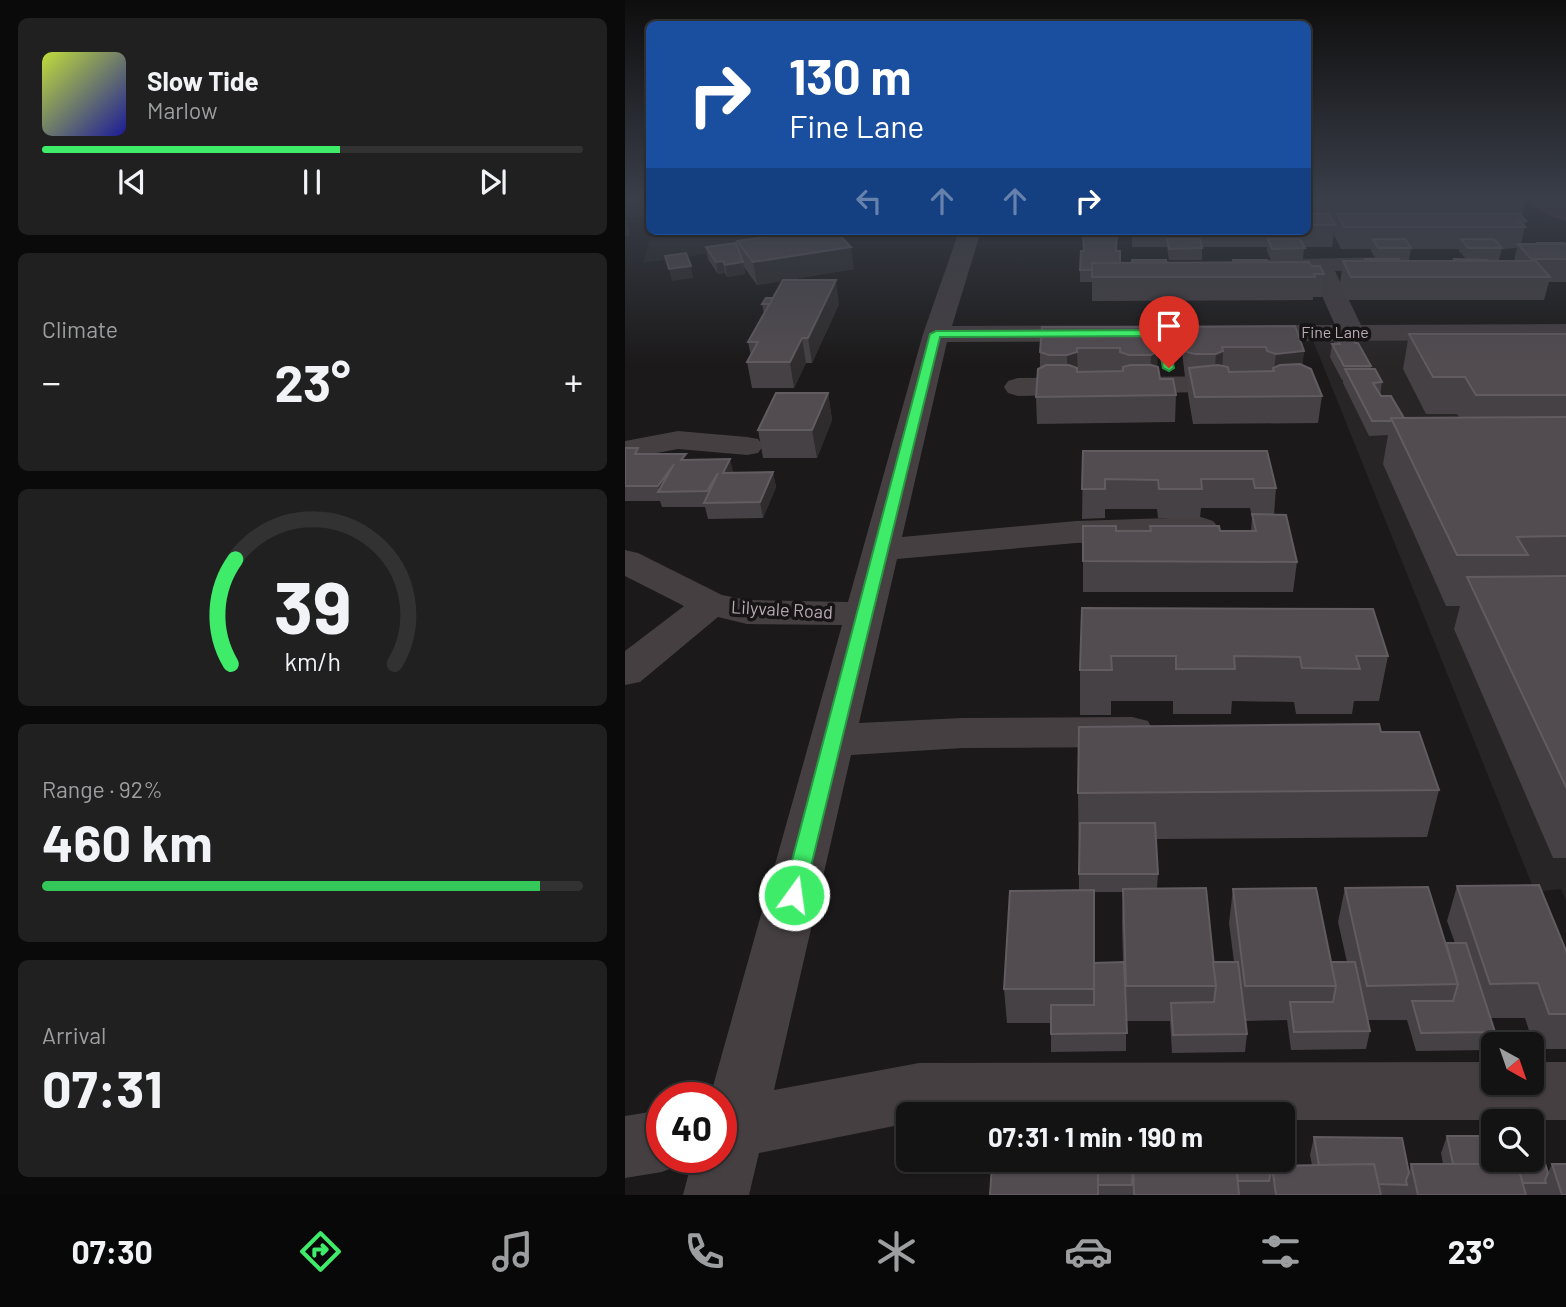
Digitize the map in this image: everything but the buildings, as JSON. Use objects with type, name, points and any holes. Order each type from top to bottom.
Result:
[{"type":"street","points":[[737,1093],[834,740],[936,334],[962,254]]},
{"type":"street","points":[[1241,265],[1417,264]]},
{"type":"street","points":[[1320,265],[1351,331]]},
{"type":"street","name":"Fine Lane","points":[[936,334],[1566,332]]},
{"type":"street","points":[[1162,333],[1172,386]]},
{"type":"street","points":[[1018,387],[1267,385]]},
{"type":"street","points":[[625,450],[678,440],[747,446]]},
{"type":"street","points":[[882,550],[1075,532],[1210,527]]},
{"type":"street","name":"Lilyvale Road","points":[[625,561],[710,604],[747,611],[866,614]]},
{"type":"street","points":[[625,672],[710,604]]},
{"type":"street","points":[[834,740],[962,733],[1167,732]]},
{"type":"street","points":[[737,1127],[919,1092],[1566,1091]]},
{"type":"street","points":[[625,1147],[646,1144]]},
{"type":"street","points":[[716,1195],[720,1173]]},
{"type":"shaded area","points":[[646,254],[705,254],[643,263]]},
{"type":"shaded area","points":[[1566,328],[1566,900],[1561,889],[1535,892],[1310,333]]},
{"type":"route","points":[[794,895],[936,334],[1162,333],[1169,368]]}]
